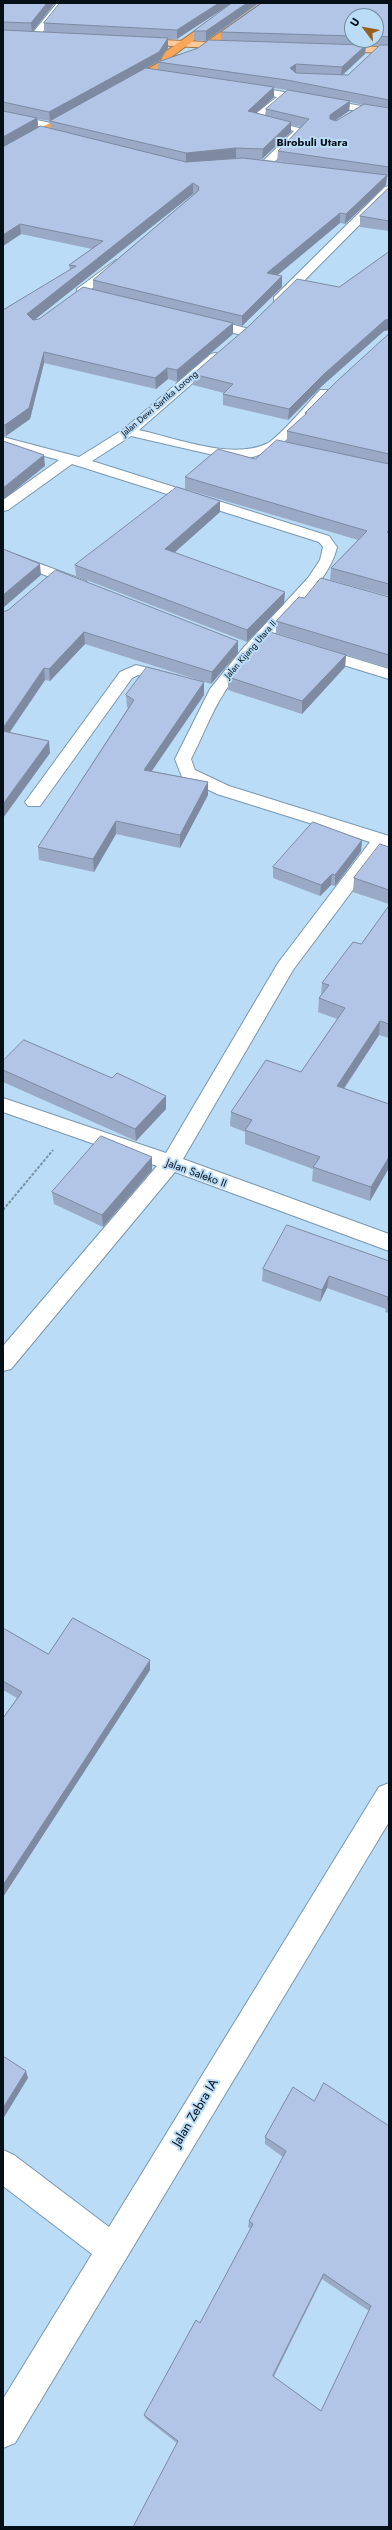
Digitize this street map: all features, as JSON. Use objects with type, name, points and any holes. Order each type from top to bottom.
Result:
[{"type":"highway","points":[[118,89],[162,64],[195,54],[268,3]]},
{"type":"highway","points":[[162,64],[160,53],[181,44],[229,11]]},
{"type":"highway","points":[[53,131],[85,107]]},
{"type":"highway","points":[[3,153],[40,132]]},
{"type":"main road","points":[[29,40],[49,38]]},
{"type":"main road","points":[[29,40],[42,46]]},
{"type":"main road","points":[[127,42],[210,44],[243,48],[195,54],[136,52]]},
{"type":"main road","points":[[329,49],[389,50]]},
{"type":"street","points":[[29,40],[62,3]]},
{"type":"street","points":[[366,60],[377,50]]},
{"type":"street","points":[[145,74],[160,76]]},
{"type":"street","points":[[238,87],[286,94],[389,114]]},
{"type":"street","points":[[265,165],[302,130],[254,119],[286,94]]},
{"type":"street","points":[[376,112],[385,104]]},
{"type":"street","points":[[348,118],[361,109]]},
{"type":"street","points":[[3,116],[53,131]]},
{"type":"street","points":[[40,132],[53,131]]},
{"type":"street","points":[[251,164],[282,166]]},
{"type":"street","points":[[268,310],[386,184]]},
{"type":"street","points":[[69,300],[125,256]]},
{"type":"street","points":[[81,292],[118,300]]},
{"type":"street","points":[[193,319],[249,328],[234,341]]},
{"type":"street","name":"Jalan Dewi Sartika Lorong","points":[[3,507],[76,460],[129,432],[222,351]]},
{"type":"street","points":[[129,432],[231,455],[253,453],[274,445],[335,384]]},
{"type":"street","name":"Jalan Kijang Utara II","points":[[3,441],[76,460],[324,539],[330,547],[330,553],[320,584],[270,638],[242,647],[202,688],[184,759],[188,774],[223,790],[289,809],[385,841]]},
{"type":"street","points":[[274,445],[310,453]]},
{"type":"street","points":[[3,554],[91,588]]},
{"type":"street","points":[[43,583],[55,573]]},
{"type":"street","points":[[300,647],[389,674]]},
{"type":"street","points":[[34,802],[126,675],[132,670],[143,671],[202,688]]},
{"type":"street","points":[[3,1362],[170,1164],[285,967],[385,841]]},
{"type":"street","name":"Jalan Saleko II","points":[[3,1105],[72,1126],[170,1164],[389,1243]]},
{"type":"street","name":"Jalan Zebra IA","points":[[3,2431],[389,1796]]},
{"type":"street","points":[[3,2166],[113,2250]]},
{"type":"path","points":[[3,1210],[72,1126]]},
{"type":"building","points":[[3,3],[47,3],[31,23],[3,22]]},
{"type":"building","points":[[60,3],[219,3],[177,30],[44,23]]},
{"type":"building","points":[[232,3],[247,3],[206,31],[194,31]]},
{"type":"building","points":[[262,3],[389,3],[389,37],[384,37],[384,8],[344,8],[344,36],[221,32]]},
{"type":"building","points":[[3,30],[168,38],[159,52],[49,112],[3,102]]},
{"type":"building","points":[[209,40],[344,44],[344,48],[363,48],[342,67],[296,64],[290,68],[296,73],[348,75],[377,48],[384,48],[384,45],[389,45],[389,100],[287,80],[158,62],[198,48]]},
{"type":"building","points":[[146,68],[274,87],[248,111],[291,122],[263,149],[236,148],[186,153],[50,121]]},
{"type":"building","points":[[288,90],[350,101],[330,115],[330,119],[336,121],[364,104],[389,108],[389,167],[278,151],[309,119],[266,109]]},
{"type":"building","points":[[3,111],[37,118],[3,137]]},
{"type":"building","points":[[41,126],[186,162],[243,158],[387,175],[346,214],[340,213],[267,273],[282,276],[242,316],[93,280],[198,191],[199,187],[193,183],[27,314],[33,320],[39,319],[83,287],[233,323],[177,370],[167,368],[155,378],[44,352],[29,408],[3,425],[3,310],[76,266],[69,265],[103,241],[20,224],[3,235],[3,147]]},
{"type":"building","points":[[389,188],[389,221],[360,216]]},
{"type":"building","points":[[389,252],[389,319],[385,320],[324,374],[289,409],[223,394],[233,384],[193,374],[250,325],[297,279],[339,287]]},
{"type":"building","points":[[389,334],[389,454],[287,431],[307,413],[305,413],[336,382]]},
{"type":"building","points":[[277,440],[389,464],[389,530],[387,532],[389,533],[389,584],[331,568],[367,531],[185,477],[218,449],[255,459]]},
{"type":"building","points":[[3,441],[44,455],[3,488]]},
{"type":"building","points":[[177,487],[220,501],[165,549],[285,592],[247,630],[75,565]]},
{"type":"building","points":[[3,549],[40,564],[3,595]]},
{"type":"building","points":[[56,570],[238,641],[212,672],[84,632],[49,669],[44,668],[3,728],[3,612],[8,610]]},
{"type":"building","points":[[321,578],[389,597],[389,655],[276,621],[299,597],[304,598]]},
{"type":"building","points":[[267,631],[346,655],[302,701],[228,677]]},
{"type":"building","points":[[147,667],[204,682],[144,770],[208,782],[180,835],[116,821],[93,859],[38,847],[134,700],[126,695]]},
{"type":"building","points":[[3,731],[49,741],[3,804]]},
{"type":"building","points":[[313,822],[362,840],[335,875],[332,874],[321,885],[273,867]]},
{"type":"building","points":[[380,844],[389,847],[389,890],[354,878]]},
{"type":"building","points":[[389,906],[389,1024],[380,1021],[337,1086],[389,1104],[389,1157],[371,1187],[313,1167],[320,1157],[245,1130],[252,1120],[231,1112],[266,1060],[301,1072],[345,1008],[319,998],[329,985],[322,983],[353,942],[361,944]]},
{"type":"building","points":[[24,1040],[112,1078],[117,1073],[166,1096],[135,1129],[3,1070],[3,1061]]},
{"type":"building","points":[[101,1136],[152,1157],[102,1215],[52,1192]]},
{"type":"building","points":[[287,1225],[389,1261],[389,1300],[387,1300],[388,1297],[329,1276],[322,1290],[263,1269]]},
{"type":"building","points":[[73,1618],[150,1660],[3,1885],[3,1718],[22,1692],[3,1681],[3,1628],[48,1654]]},
{"type":"building","points":[[3,2056],[26,2071],[3,2108]]},
{"type":"building","points":[[324,2083],[389,2126],[389,2527],[133,2527],[178,2441],[144,2415],[196,2320],[200,2323],[253,2224],[249,2221],[286,2151],[265,2137],[293,2087],[314,2101]],"holes":[[[324,2274],[371,2306],[321,2411],[273,2376]]]},
{"type":"district","name":"Birobuli Utara","points":[[312,143]]}]
